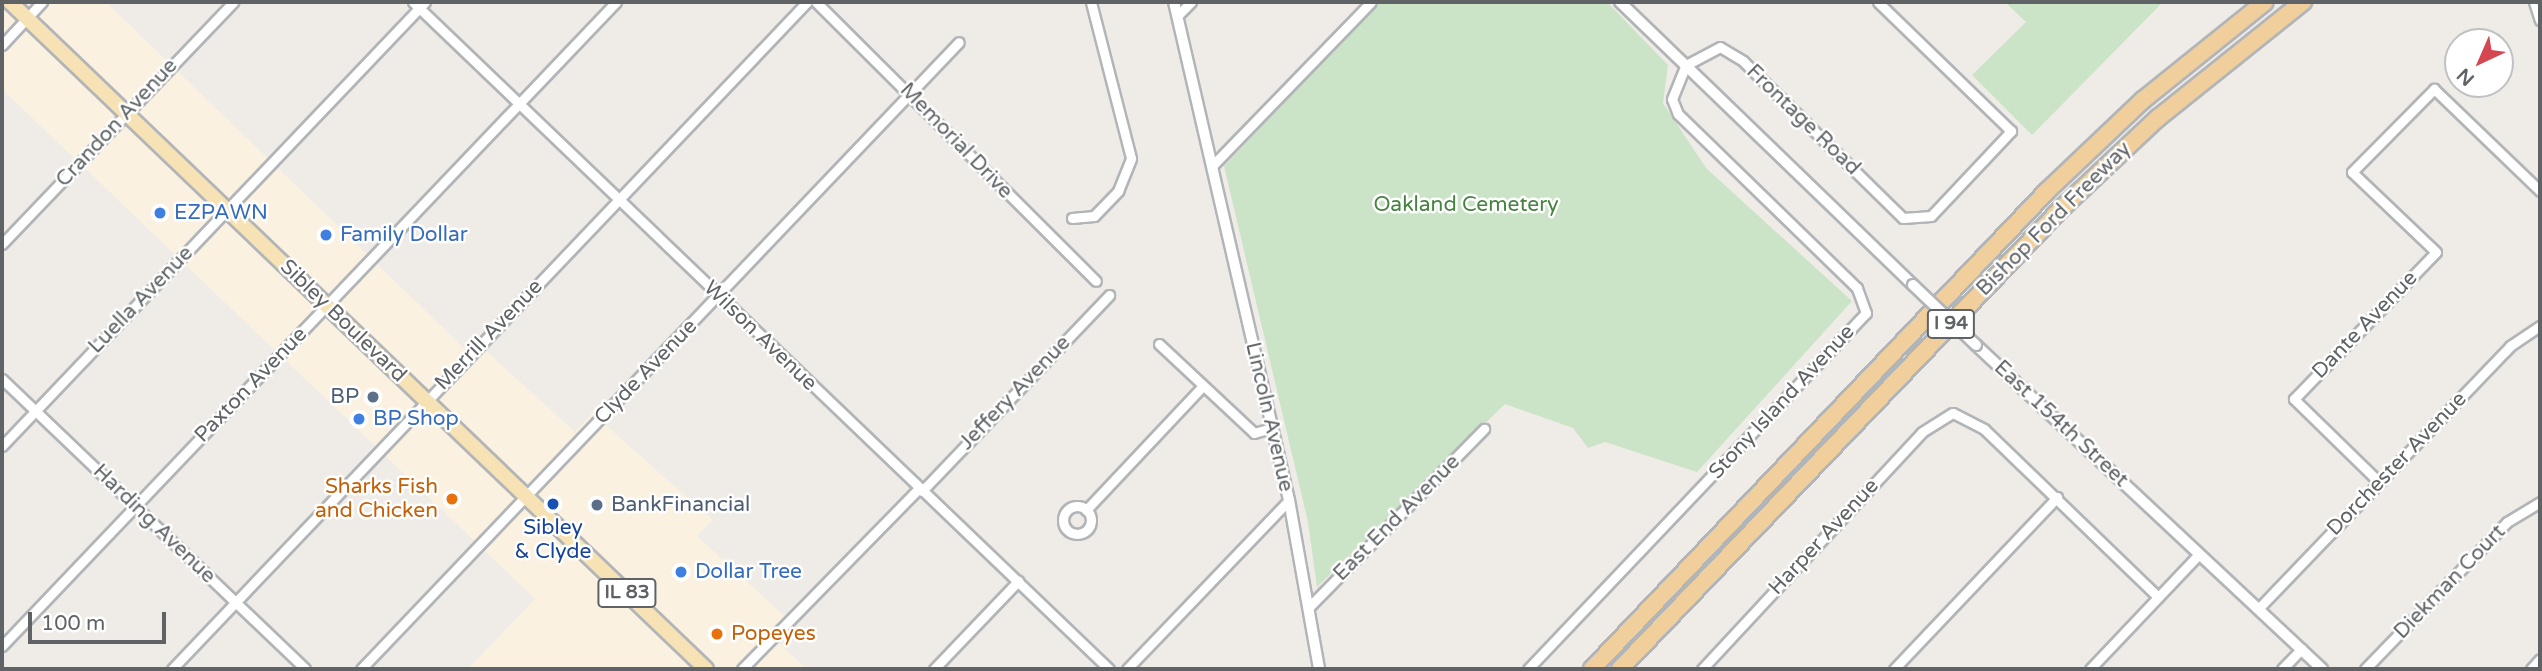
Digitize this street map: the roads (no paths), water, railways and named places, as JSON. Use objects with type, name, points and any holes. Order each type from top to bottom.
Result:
[{"type":"highway","name":"Bishop Ford Freeway","points":[[1592,669],[2047,191],[2151,93],[2265,2]]},
{"type":"highway","name":"Bishop Ford Freeway","points":[[1620,669],[2111,161],[2303,2]]},
{"type":"highway","points":[[1634,669],[1701,585]]},
{"type":"main road","name":"Sibley Boulevard","points":[[10,2],[706,669]]},
{"type":"street","points":[[2,45],[42,2]]},
{"type":"street","name":"Crandon Avenue","points":[[2,244],[233,2]]},
{"type":"street","name":"Paxton Avenue","points":[[2,646],[617,2]]},
{"type":"street","name":"Merrill Avenue","points":[[172,669],[807,2]]},
{"type":"street","name":"Memorial Drive","points":[[816,2],[911,93],[1096,281]]},
{"type":"street","points":[[1072,218],[1094,216],[1118,191],[1131,158],[1091,2]]},
{"type":"street","name":"Lincoln Avenue","points":[[1174,2],[1289,500],[1319,669]]},
{"type":"street","points":[[1177,16],[1191,2]]},
{"type":"street","points":[[1212,166],[1371,2]]},
{"type":"street","name":"East 154th Street","points":[[1620,2],[1976,345],[2322,669]]},
{"type":"street","name":"Frontage Road","points":[[1686,65],[1720,47],[1743,61],[1903,218],[1931,216],[2011,131],[1878,2]]},
{"type":"street","points":[[2533,2],[2540,20]]},
{"type":"street","name":"Wilson Avenue","points":[[419,4],[519,104],[1109,669]]},
{"type":"street","name":"Luella Avenue","points":[[2,446],[419,4]]},
{"type":"street","name":"Clyde Avenue","points":[[361,669],[959,42]]},
{"type":"street","name":"Stony Island Avenue","points":[[1528,669],[1866,313],[1857,288],[1678,114],[1672,99],[1686,65]]},
{"type":"street","name":"Dante Avenue","points":[[2379,482],[2294,399],[2436,251],[2352,172],[2434,89],[2540,191]]},
{"type":"street","name":"Jeffery Avenue","points":[[742,669],[921,490],[1109,295]]},
{"type":"street","name":"Dorchester Avenue","points":[[2258,609],[2510,346],[2540,326]]},
{"type":"street","points":[[1159,344],[1254,433],[1271,428]]},
{"type":"street","name":"Harding Avenue","points":[[2,379],[305,669]]},
{"type":"street","points":[[1086,510],[1203,386]]},
{"type":"street","name":"Harper Avenue","points":[[1702,669],[1922,432],[1953,413],[1984,429],[2057,497]]},
{"type":"street","name":"East End Avenue","points":[[1309,607],[1484,429]]},
{"type":"street","points":[[1894,669],[2057,497],[2158,597]]},
{"type":"street","points":[[1126,669],[1289,500]]},
{"type":"street","name":"Diekman Court","points":[[2365,669],[2507,522],[2540,502]]},
{"type":"street","points":[[2090,669],[2199,554]]},
{"type":"street","points":[[934,669],[1018,580]]},
{"type":"street","points":[[2282,669],[2301,649]]},
{"type":"street","points":[[2531,669],[2540,659]]},
{"type":"place","name":"EZPAWN","points":[[160,213]]},
{"type":"place","name":"Family Dollar","points":[[326,235]]},
{"type":"place","name":"BP","points":[[373,397]]},
{"type":"place","name":"BP Shop","points":[[359,419]]},
{"type":"place","name":"Sharks Fish and Chicken","points":[[452,499]]},
{"type":"place","name":"Sibley & Clyde","points":[[553,504]]},
{"type":"place","name":"BankFinancial","points":[[597,505]]},
{"type":"place","name":"Dollar Tree","points":[[681,572]]},
{"type":"place","name":"Popeyes","points":[[717,634]]},
{"type":"park label","name":"Oakland Cemetery","points":[[1466,205]]}]
